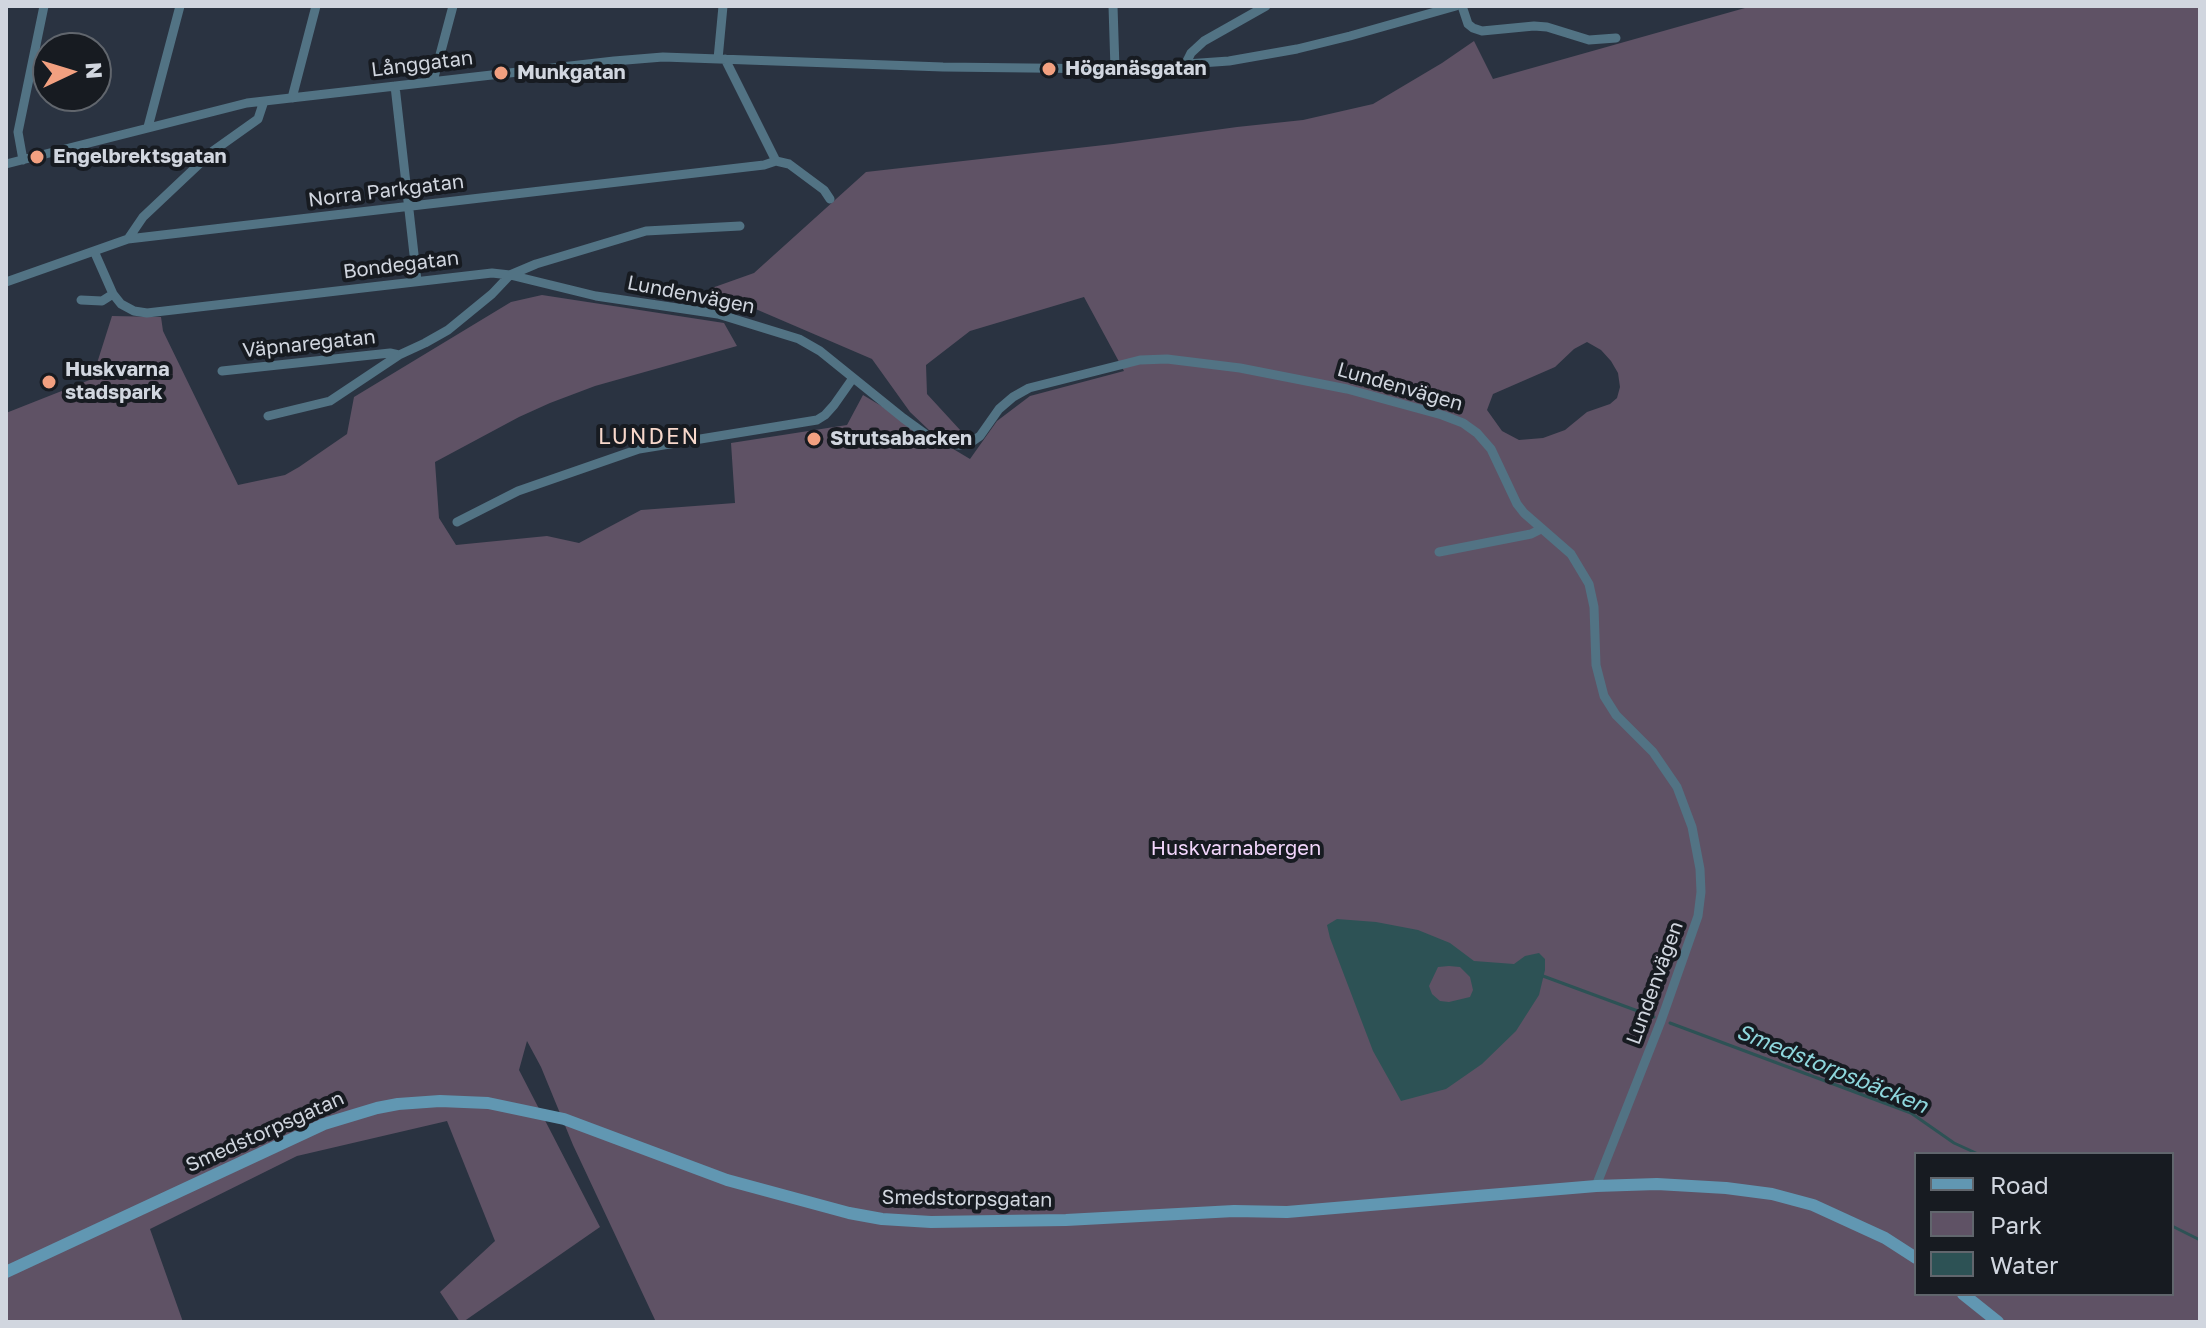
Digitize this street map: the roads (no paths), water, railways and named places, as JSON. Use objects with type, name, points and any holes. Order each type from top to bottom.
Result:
[{"type":"street","points":[[23,160],[18,132],[44,6]]},
{"type":"street","points":[[148,127],[180,6]]},
{"type":"street","points":[[292,98],[316,6]]},
{"type":"street","points":[[433,81],[453,6]]},
{"type":"street","points":[[723,6],[722,59],[776,161],[789,164],[824,190],[830,199]]},
{"type":"street","points":[[1113,6],[1115,69]]},
{"type":"street","points":[[1186,63],[1191,53],[1204,41],[1266,6]]},
{"type":"street","points":[[1459,6],[1468,24],[1482,31],[1534,26],[1589,40],[1616,38]]},
{"type":"street","name":"Långgatan","points":[[6,164],[264,101],[614,61],[663,57],[1115,69],[1229,61],[1297,49],[1459,6]]},
{"type":"street","points":[[395,86],[417,281]]},
{"type":"street","points":[[128,239],[143,217],[213,151],[258,119],[264,101]]},
{"type":"street","name":"Norra Parkgatan","points":[[6,282],[128,239],[764,165],[776,161]]},
{"type":"street","name":"Bondegatan","points":[[113,294],[121,304],[147,313],[492,273],[510,275],[536,264],[646,231],[740,226]]},
{"type":"street","points":[[81,300],[102,301],[113,294],[94,251]]},
{"type":"street","name":"Väpnaregatan","points":[[268,416],[330,401],[399,355],[448,330],[510,275]]},
{"type":"street","name":"Lundenvägen","points":[[510,275],[596,296],[718,314],[799,339],[820,351],[932,439],[959,445],[970,443],[980,436],[999,409],[1029,388],[1140,360],[1181,360],[1295,377],[1415,408],[1463,423],[1477,433],[1491,449],[1517,504],[1531,521],[1571,554],[1589,584],[1594,607],[1596,665],[1604,696],[1616,715],[1653,752],[1677,787],[1692,827],[1700,869],[1698,916],[1661,1021],[1596,1186]]},
{"type":"street","name":"Väpnaregatan","points":[[222,371],[390,353],[399,355]]},
{"type":"street","points":[[457,522],[518,491],[639,449],[817,420],[834,405],[853,378]]},
{"type":"street","points":[[1439,552],[1531,534],[1541,529]]},
{"type":"street","name":"Smedstorpsgatan","points":[[6,1272],[324,1124],[377,1108],[440,1101],[488,1103],[564,1119],[727,1180],[882,1219],[931,1222],[1066,1220],[1234,1211],[1287,1212],[1596,1186],[1657,1184],[1772,1194],[1813,1205],[1885,1238],[1914,1257]]},
{"type":"street","points":[[1966,1296],[1998,1322]]},
{"type":"water","points":[[1337,919],[1418,930],[1450,943],[1474,961],[1514,964],[1525,956],[1539,953],[1545,959],[1545,970],[1539,995],[1516,1031],[1482,1064],[1446,1089],[1401,1101],[1373,1051],[1327,925]],"holes":[[[1438,967],[1460,967],[1470,977],[1473,990],[1470,997],[1440,1001],[1429,986]]]},
{"type":"waterway","name":"Smedstorpsbäcken","points":[[1543,976],[1654,1017]]},
{"type":"waterway","name":"Smedstorpsbäcken","points":[[1670,1023],[1911,1113],[1954,1143],[1974,1152]]},
{"type":"waterway","name":"Smedstorpsbäcken","points":[[2174,1227],[2200,1240]]},
{"type":"place","name":"Höganäsgatan","points":[[1049,69]]},
{"type":"place","name":"Munkgatan","points":[[501,73]]},
{"type":"place","name":"Engelbrektsgatan","points":[[37,157]]},
{"type":"place","name":"Huskvarna stadspark","points":[[49,382]]},
{"type":"place","name":"Strutsabacken","points":[[814,439]]},
{"type":"district","name":"LUNDEN","points":[[649,437]]},
{"type":"park label","name":"Huskvarnabergen","points":[[1236,849]]}]
